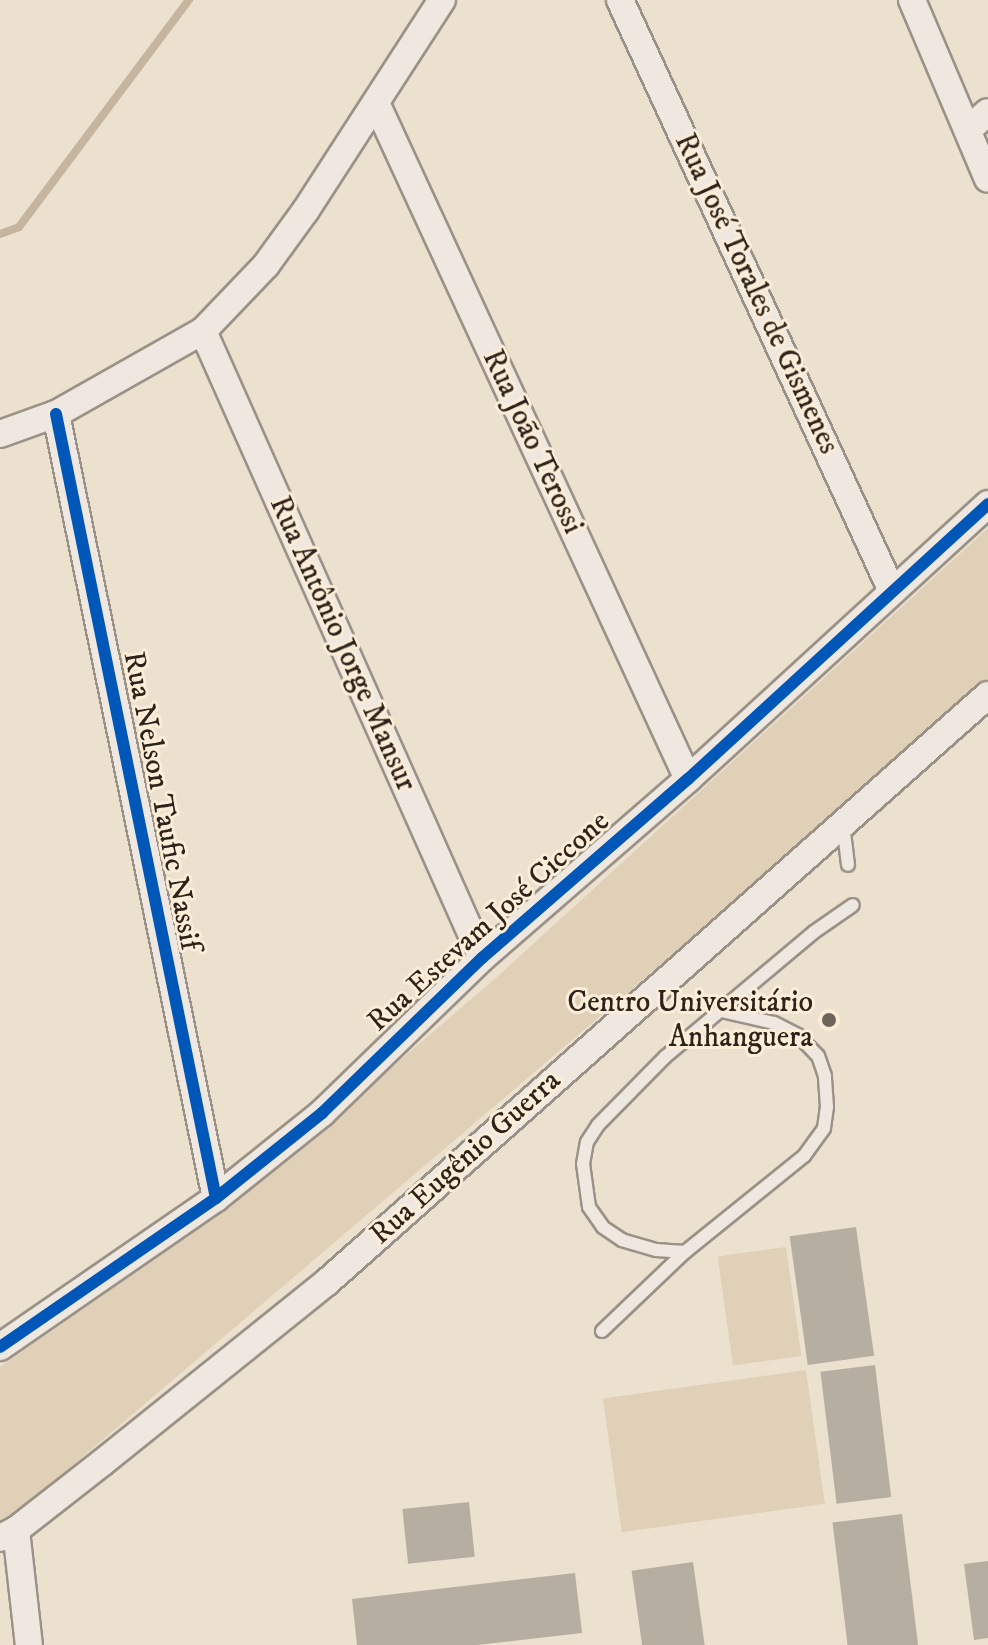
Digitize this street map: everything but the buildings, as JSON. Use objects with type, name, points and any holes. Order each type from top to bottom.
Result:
[{"type":"street","points":[[0,434],[56,414],[203,331],[266,265],[377,105],[442,0]]},
{"type":"street","name":"Rua José Torales de Gismenes","points":[[620,0],[891,589]]},
{"type":"street","points":[[912,0],[978,120],[988,179]]},
{"type":"street","name":"Rua João Terossi","points":[[377,105],[688,779]]},
{"type":"street","name":"Rua Antônio Jorge Mansur","points":[[203,331],[482,958]]},
{"type":"street","name":"Rua Nelson Taufic Nassif","points":[[56,414],[216,1198]]},
{"type":"street","name":"Rua Estevam José Ciccone","points":[[0,1347],[216,1198],[322,1113],[482,958],[688,779],[891,589],[988,504]]},
{"type":"street","name":"Rua Eugênio Guerra","points":[[8,1534],[327,1282],[988,695]]},
{"type":"street","points":[[8,1534],[29,1645]]},
{"type":"lane","points":[[843,824],[848,865]]},
{"type":"lane","points":[[685,1252],[656,1250],[622,1240],[603,1227],[589,1207],[583,1164],[587,1142],[598,1125],[665,1057],[814,932],[853,905]]},
{"type":"lane","points":[[602,1331],[685,1252],[804,1156],[824,1128],[827,1107],[825,1076],[818,1056],[798,1035],[774,1023],[722,1011]]},
{"type":"shaded area","points":[[988,528],[988,678],[841,811],[12,1517],[0,1523],[0,1367],[225,1210],[497,977]]},
{"type":"shaded area","points":[[786,1247],[801,1356],[733,1366],[718,1257]]},
{"type":"shaded area","points":[[806,1370],[825,1504],[622,1532],[603,1399]]},
{"type":"waterway","points":[[0,234],[19,227],[189,0]]},
{"type":"cycle path","points":[[56,414],[216,1198]]},
{"type":"cycle path","points":[[0,1347],[216,1198],[322,1113],[482,958],[688,779],[988,504]]},
{"type":"place","name":"Centro Universitário Anhanguera","points":[[829,1020]]}]
